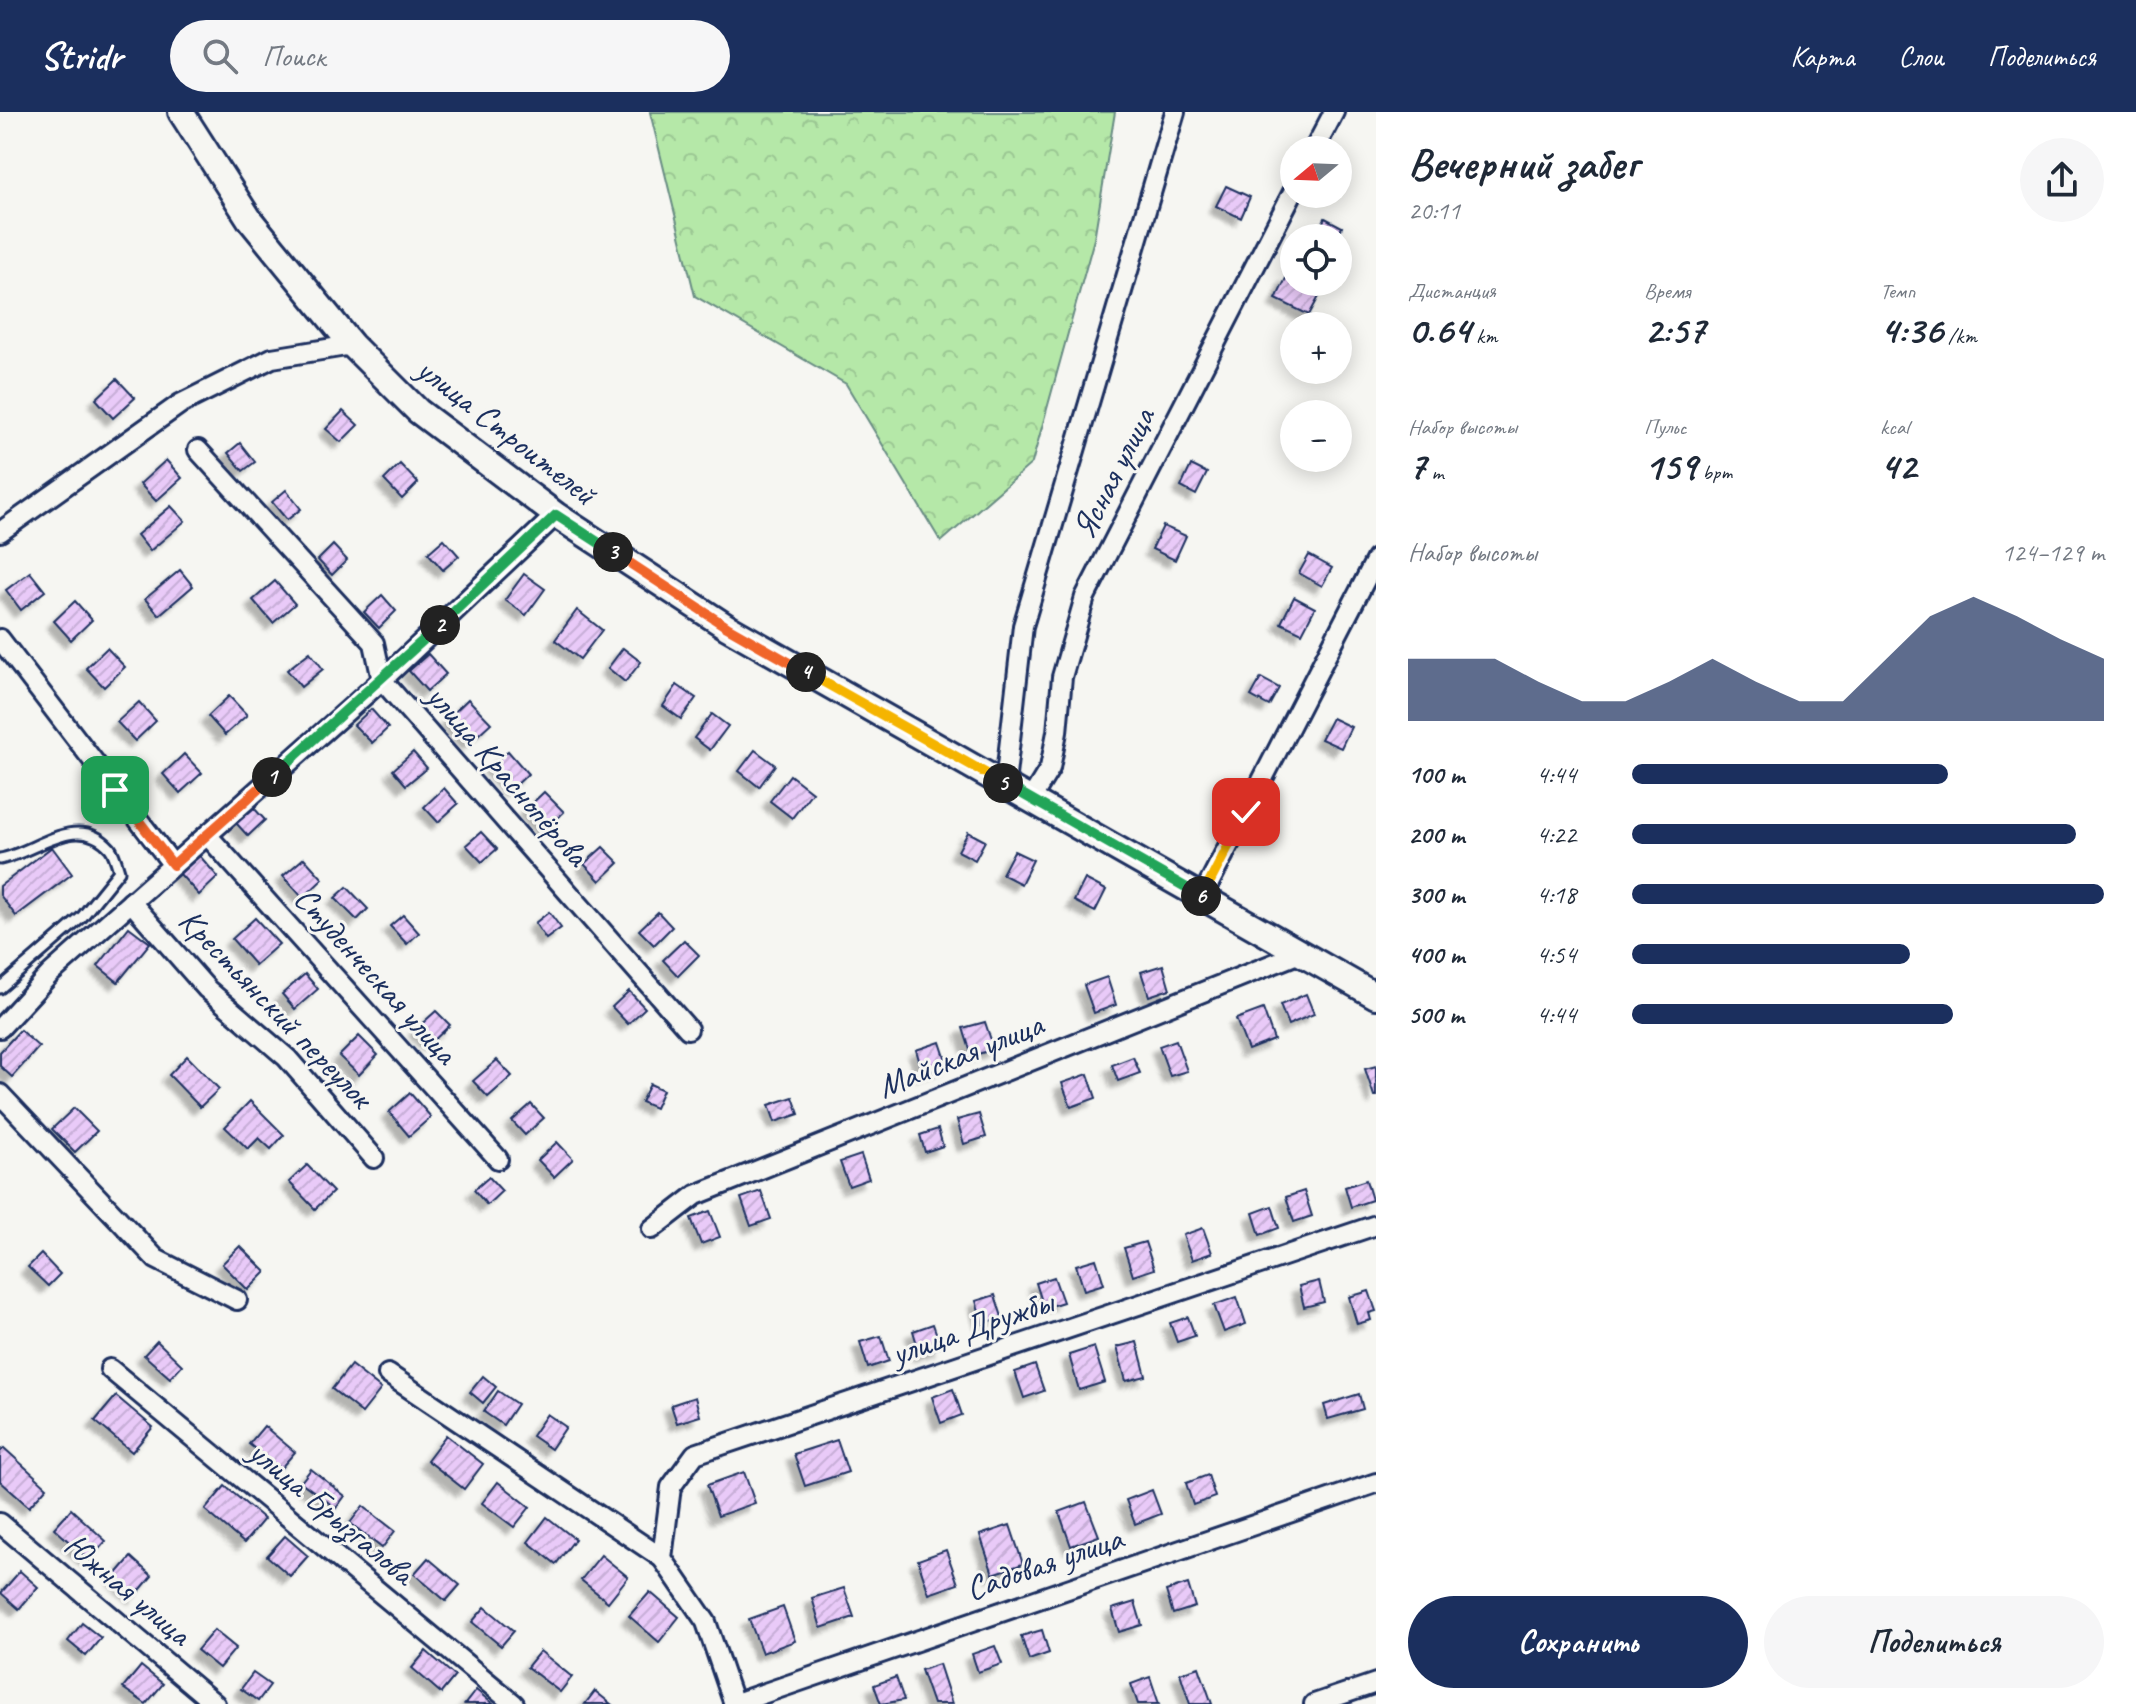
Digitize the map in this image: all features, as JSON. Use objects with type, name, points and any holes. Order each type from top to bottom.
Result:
[{"type":"street","name":"улица Строителей","points":[[181,112],[250,220],[352,345],[418,411],[556,515],[727,627],[1376,996]]},
{"type":"street","points":[[1005,784],[1023,626],[1175,112]]},
{"type":"street","points":[[1321,136],[1334,112]]},
{"type":"street","name":"Ясная улица","points":[[1031,799],[1050,768],[1062,677],[1085,597],[1285,208]]},
{"type":"street","points":[[0,532],[180,404],[272,358],[352,345]]},
{"type":"street","name":"улица Краснопёрова","points":[[198,450],[374,643],[382,680],[688,1029]]},
{"type":"street","points":[[0,1028],[50,974],[382,680],[556,515]]},
{"type":"street","points":[[1202,897],[1376,559]]},
{"type":"street","points":[[0,639],[173,865]]},
{"type":"street","name":"Студенческая улица","points":[[207,835],[498,1159]]},
{"type":"street","name":"Крестьянский переулок","points":[[131,902],[207,989],[287,1058],[374,1158]]},
{"type":"street","name":"Майская улица","points":[[652,1229],[696,1195],[1300,953]]},
{"type":"street","points":[[0,1094],[156,1259],[237,1300]]},
{"type":"street","name":"улица Дружбы","points":[[662,1558],[671,1487],[695,1454],[1376,1225]]},
{"type":"street","name":"улица Брызгалова","points":[[110,1369],[514,1704]]},
{"type":"street","points":[[388,1374],[662,1558],[706,1622],[734,1704]]},
{"type":"street","name":"Садовая улица","points":[[734,1704],[1376,1483]]},
{"type":"street","name":"Южная улица","points":[[0,1523],[215,1704]]},
{"type":"street","points":[[1314,1704],[1376,1683]]},
{"type":"lane","points":[[0,859],[57,836],[88,833],[111,848],[119,871],[82,917],[0,988]]},
{"type":"green space","points":[[650,112],[1115,112],[1094,239],[1032,463],[941,542],[846,384],[695,296]]},
{"type":"building","points":[[1226,186],[1250,197],[1241,218],[1216,206]]},
{"type":"building","points":[[1325,218],[1336,224],[1322,224]]},
{"type":"building","points":[[1280,291],[1280,296],[1319,296],[1311,312],[1303,312],[1276,299]]},
{"type":"building","points":[[117,379],[135,398],[113,418],[96,399]]},
{"type":"building","points":[[343,411],[358,425],[341,442],[326,429]]},
{"type":"building","points":[[240,443],[255,462],[243,471],[228,453]]},
{"type":"building","points":[[166,460],[182,478],[156,501],[140,484]]},
{"type":"building","points":[[400,464],[418,483],[402,499],[384,480]]},
{"type":"building","points":[[1191,465],[1207,473],[1196,495],[1181,487]]},
{"type":"building","points":[[286,490],[301,509],[287,520],[272,502]]},
{"type":"building","points":[[171,506],[185,521],[150,551],[137,535]]},
{"type":"building","points":[[1163,526],[1186,536],[1175,560],[1152,549]]},
{"type":"building","points":[[444,539],[459,556],[443,570],[428,553]]},
{"type":"building","points":[[333,545],[347,560],[332,575],[318,560]]},
{"type":"building","points":[[1309,555],[1332,568],[1322,586],[1299,573]]},
{"type":"building","points":[[180,570],[193,586],[159,615],[145,599]]},
{"type":"building","points":[[30,572],[45,591],[21,610],[6,590]]},
{"type":"building","points":[[524,574],[545,589],[526,615],[505,600]]},
{"type":"building","points":[[275,581],[295,604],[273,623],[253,600]]},
{"type":"building","points":[[382,595],[396,611],[379,628],[364,612]]},
{"type":"building","points":[[1294,597],[1315,608],[1302,633],[1281,623]]},
{"type":"building","points":[[75,601],[92,620],[71,640],[54,621]]},
{"type":"building","points":[[577,610],[602,630],[580,659],[555,640]]},
{"type":"building","points":[[107,648],[125,667],[104,687],[86,668]]},
{"type":"building","points":[[623,648],[641,662],[625,682],[608,668]]},
{"type":"building","points":[[310,652],[323,669],[301,687],[287,670]]},
{"type":"building","points":[[428,654],[446,674],[427,691],[409,671]]},
{"type":"building","points":[[1261,678],[1279,688],[1269,706],[1251,696]]},
{"type":"building","points":[[677,685],[696,698],[681,719],[663,706]]},
{"type":"building","points":[[229,696],[247,715],[225,735],[208,716]]},
{"type":"building","points":[[468,699],[491,723],[469,743],[447,719]]},
{"type":"building","points":[[139,702],[156,721],[135,741],[117,722]]},
{"type":"building","points":[[371,709],[388,728],[372,743],[354,725]]},
{"type":"building","points":[[712,714],[728,726],[710,750],[694,738]]},
{"type":"building","points":[[1332,718],[1351,727],[1341,748],[1321,739]]},
{"type":"building","points":[[755,750],[775,765],[759,787],[739,771]]},
{"type":"building","points":[[508,751],[528,774],[512,789],[491,766]]},
{"type":"building","points":[[413,752],[427,768],[406,785],[393,770]]},
{"type":"building","points":[[184,754],[202,773],[180,793],[163,774]]},
{"type":"building","points":[[790,775],[812,792],[792,818],[770,801]]},
{"type":"building","points":[[444,788],[458,804],[438,822],[424,807]]},
{"type":"building","points":[[544,792],[564,812],[545,830],[526,809]]},
{"type":"building","points":[[253,807],[265,820],[248,836],[236,823]]},
{"type":"building","points":[[481,832],[497,849],[482,862],[466,845]]},
{"type":"building","points":[[968,832],[985,841],[975,860],[958,851]]},
{"type":"building","points":[[52,847],[72,874],[16,916],[0,895],[0,886]]},
{"type":"building","points":[[603,847],[619,863],[600,881],[584,864]]},
{"type":"building","points":[[1014,851],[1033,860],[1021,884],[1002,874]]},
{"type":"building","points":[[199,855],[218,877],[199,895],[179,873]]},
{"type":"building","points":[[304,858],[323,879],[303,898],[283,876]]},
{"type":"building","points":[[1085,879],[1106,890],[1095,912],[1074,901]]},
{"type":"building","points":[[347,887],[368,909],[357,920],[335,898]]},
{"type":"building","points":[[549,912],[561,928],[546,939],[535,923]]},
{"type":"building","points":[[658,912],[672,927],[654,945],[639,930]]},
{"type":"building","points":[[403,915],[419,933],[407,944],[390,926]]},
{"type":"building","points":[[255,918],[279,944],[255,965],[232,939]]},
{"type":"building","points":[[129,927],[150,943],[118,982],[98,966]]},
{"type":"building","points":[[684,940],[699,955],[678,976],[663,960]]},
{"type":"building","points":[[1163,965],[1170,989],[1149,996],[1141,972]]},
{"type":"building","points":[[305,974],[318,989],[295,1009],[282,994]]},
{"type":"building","points":[[1107,977],[1116,1005],[1094,1013],[1084,985]]},
{"type":"building","points":[[629,991],[645,1008],[628,1024],[612,1007]]},
{"type":"building","points":[[1306,994],[1314,1014],[1288,1025],[1280,1005]]},
{"type":"building","points":[[1263,1009],[1274,1040],[1248,1050],[1236,1019]]},
{"type":"building","points":[[436,1011],[450,1025],[430,1044],[416,1029]]},
{"type":"building","points":[[985,1022],[994,1049],[972,1056],[963,1028]]},
{"type":"building","points":[[20,1030],[39,1047],[12,1077],[0,1066],[0,1052]]},
{"type":"building","points":[[359,1036],[378,1055],[359,1075],[339,1056]]},
{"type":"building","points":[[1176,1040],[1187,1071],[1170,1076],[1159,1046]]},
{"type":"building","points":[[940,1042],[948,1066],[923,1073],[916,1050]]},
{"type":"building","points":[[187,1056],[219,1089],[200,1107],[169,1075]]},
{"type":"building","points":[[1133,1057],[1140,1073],[1118,1081],[1112,1065]]},
{"type":"building","points":[[497,1060],[512,1076],[488,1097],[473,1081]]},
{"type":"building","points":[[1376,1066],[1376,1096],[1374,1096],[1365,1069]]},
{"type":"building","points":[[1088,1074],[1096,1098],[1071,1107],[1062,1083]]},
{"type":"building","points":[[650,1084],[663,1090],[655,1108],[641,1102]]},
{"type":"building","points":[[410,1093],[431,1117],[409,1136],[389,1112]]},
{"type":"building","points":[[793,1097],[799,1114],[775,1122],[769,1105]]},
{"type":"building","points":[[250,1101],[284,1135],[271,1149],[259,1138],[248,1149],[225,1127]]},
{"type":"building","points":[[531,1104],[544,1118],[525,1135],[512,1121]]},
{"type":"building","points":[[74,1108],[97,1131],[75,1152],[52,1129]]},
{"type":"building","points":[[979,1114],[986,1137],[964,1144],[957,1120]]},
{"type":"building","points":[[938,1129],[943,1146],[925,1152],[920,1135]]},
{"type":"building","points":[[557,1142],[573,1159],[554,1177],[538,1160]]},
{"type":"building","points":[[861,1155],[869,1179],[849,1186],[840,1162]]},
{"type":"building","points":[[307,1165],[333,1192],[315,1209],[289,1182]]},
{"type":"building","points":[[489,1177],[502,1191],[487,1205],[474,1190]]},
{"type":"building","points":[[1366,1180],[1372,1200],[1351,1207],[1345,1187]]},
{"type":"building","points":[[761,1191],[771,1219],[751,1226],[741,1198]]},
{"type":"building","points":[[1304,1191],[1312,1216],[1294,1222],[1286,1197]]},
{"type":"building","points":[[1272,1206],[1279,1228],[1260,1235],[1253,1213]]},
{"type":"building","points":[[710,1211],[720,1237],[701,1244],[691,1218]]},
{"type":"building","points":[[1203,1228],[1212,1253],[1192,1260],[1183,1235]]},
{"type":"building","points":[[1145,1242],[1154,1269],[1133,1276],[1124,1248]]},
{"type":"building","points":[[240,1246],[266,1272],[248,1290],[222,1264]]},
{"type":"building","points":[[41,1254],[60,1274],[48,1286],[28,1267]]},
{"type":"building","points":[[1096,1259],[1104,1284],[1084,1290],[1076,1265]]},
{"type":"building","points":[[1054,1277],[1063,1302],[1044,1308],[1036,1283]]},
{"type":"building","points":[[1319,1281],[1324,1302],[1304,1307],[1299,1286]]},
{"type":"building","points":[[1369,1291],[1376,1311],[1369,1313],[1371,1320],[1357,1324],[1349,1297]]},
{"type":"building","points":[[995,1295],[1002,1317],[983,1324],[976,1301]]},
{"type":"building","points":[[1237,1297],[1246,1324],[1224,1332],[1214,1305]]},
{"type":"building","points":[[1188,1317],[1195,1336],[1177,1342],[1170,1323]]},
{"type":"building","points":[[933,1324],[941,1347],[920,1354],[913,1331]]},
{"type":"building","points":[[881,1336],[889,1361],[868,1368],[860,1342]]},
{"type":"building","points":[[157,1341],[182,1365],[170,1378],[144,1355]]},
{"type":"building","points":[[1137,1342],[1146,1376],[1126,1381],[1117,1347]]},
{"type":"building","points":[[1094,1347],[1105,1382],[1079,1390],[1069,1355]]},
{"type":"building","points":[[351,1365],[381,1389],[362,1413],[332,1389]]},
{"type":"building","points":[[1035,1365],[1044,1391],[1024,1398],[1015,1372]]},
{"type":"building","points":[[483,1376],[496,1387],[483,1403],[470,1392]]},
{"type":"building","points":[[953,1389],[962,1415],[941,1423],[932,1397]]},
{"type":"building","points":[[498,1391],[517,1404],[503,1425],[484,1412]]},
{"type":"building","points":[[1359,1394],[1363,1409],[1328,1419],[1324,1405]]},
{"type":"building","points":[[116,1396],[153,1427],[132,1452],[95,1421]]},
{"type":"building","points":[[695,1397],[700,1416],[677,1423],[671,1405]]},
{"type":"building","points":[[547,1414],[566,1427],[551,1449],[532,1436]]},
{"type":"building","points":[[264,1426],[295,1452],[280,1469],[249,1444]]},
{"type":"building","points":[[446,1435],[483,1464],[464,1489],[427,1460]]},
{"type":"building","points":[[837,1440],[848,1472],[805,1486],[794,1454]]},
{"type":"building","points":[[4,1448],[47,1487],[29,1507],[0,1481],[0,1452]]},
{"type":"building","points":[[311,1469],[345,1496],[336,1508],[301,1482]]},
{"type":"building","points":[[744,1472],[755,1503],[718,1516],[707,1485]]},
{"type":"building","points":[[1208,1475],[1215,1497],[1193,1505],[1186,1483]]},
{"type":"building","points":[[498,1482],[530,1507],[514,1527],[482,1503]]},
{"type":"building","points":[[225,1486],[264,1519],[244,1543],[205,1510]]},
{"type":"building","points":[[1152,1490],[1161,1514],[1135,1524],[1126,1500]]},
{"type":"building","points":[[1086,1502],[1099,1536],[1071,1546],[1059,1512]]},
{"type":"building","points":[[363,1506],[395,1531],[382,1548],[350,1523]]},
{"type":"building","points":[[71,1509],[106,1541],[89,1560],[54,1528]]},
{"type":"building","points":[[547,1517],[575,1539],[556,1564],[528,1542]]},
{"type":"building","points":[[1010,1525],[1023,1564],[993,1574],[980,1535]]},
{"type":"building","points":[[285,1536],[308,1556],[290,1576],[267,1556]]},
{"type":"building","points":[[946,1550],[958,1584],[929,1594],[918,1560]]},
{"type":"building","points":[[601,1555],[628,1577],[608,1602],[581,1580]]},
{"type":"building","points":[[131,1557],[152,1576],[135,1596],[114,1577]]},
{"type":"building","points":[[428,1558],[460,1585],[446,1601],[414,1574]]},
{"type":"building","points":[[20,1571],[38,1587],[19,1609],[1,1593]]},
{"type":"building","points":[[1188,1584],[1195,1607],[1173,1614],[1166,1591]]},
{"type":"building","points":[[844,1588],[854,1617],[821,1628],[812,1598]]},
{"type":"building","points":[[650,1592],[679,1617],[659,1642],[629,1616]]},
{"type":"building","points":[[1135,1602],[1142,1625],[1119,1632],[1112,1609]]},
{"type":"building","points":[[485,1607],[514,1631],[501,1646],[472,1622]]},
{"type":"building","points":[[783,1607],[795,1641],[762,1653],[749,1619]]},
{"type":"building","points":[[82,1623],[101,1638],[86,1656],[68,1641]]},
{"type":"building","points":[[214,1630],[236,1648],[219,1668],[197,1650]]},
{"type":"building","points":[[1042,1630],[1049,1653],[1029,1660],[1021,1636]]},
{"type":"building","points":[[995,1646],[1002,1664],[978,1672],[972,1654]]},
{"type":"building","points":[[426,1651],[455,1676],[441,1693],[412,1668]]},
{"type":"building","points":[[540,1651],[572,1677],[560,1692],[527,1667]]},
{"type":"building","points":[[939,1664],[952,1704],[933,1704],[921,1670]]},
{"type":"building","points":[[141,1666],[163,1684],[146,1704],[123,1688]]},
{"type":"building","points":[[1199,1667],[1212,1704],[1190,1704],[1180,1673]]},
{"type":"building","points":[[253,1673],[270,1685],[258,1701],[241,1689]]},
{"type":"building","points":[[896,1677],[904,1700],[881,1704],[874,1685]]},
{"type":"building","points":[[1150,1677],[1159,1704],[1138,1704],[1131,1684]]},
{"type":"building","points":[[476,1690],[493,1704],[465,1704]]},
{"type":"building","points":[[595,1691],[611,1704],[585,1704]]},
{"type":"route","points":[[115,790],[173,865],[382,680],[556,515],[727,627],[1202,897],[1246,812]]}]
